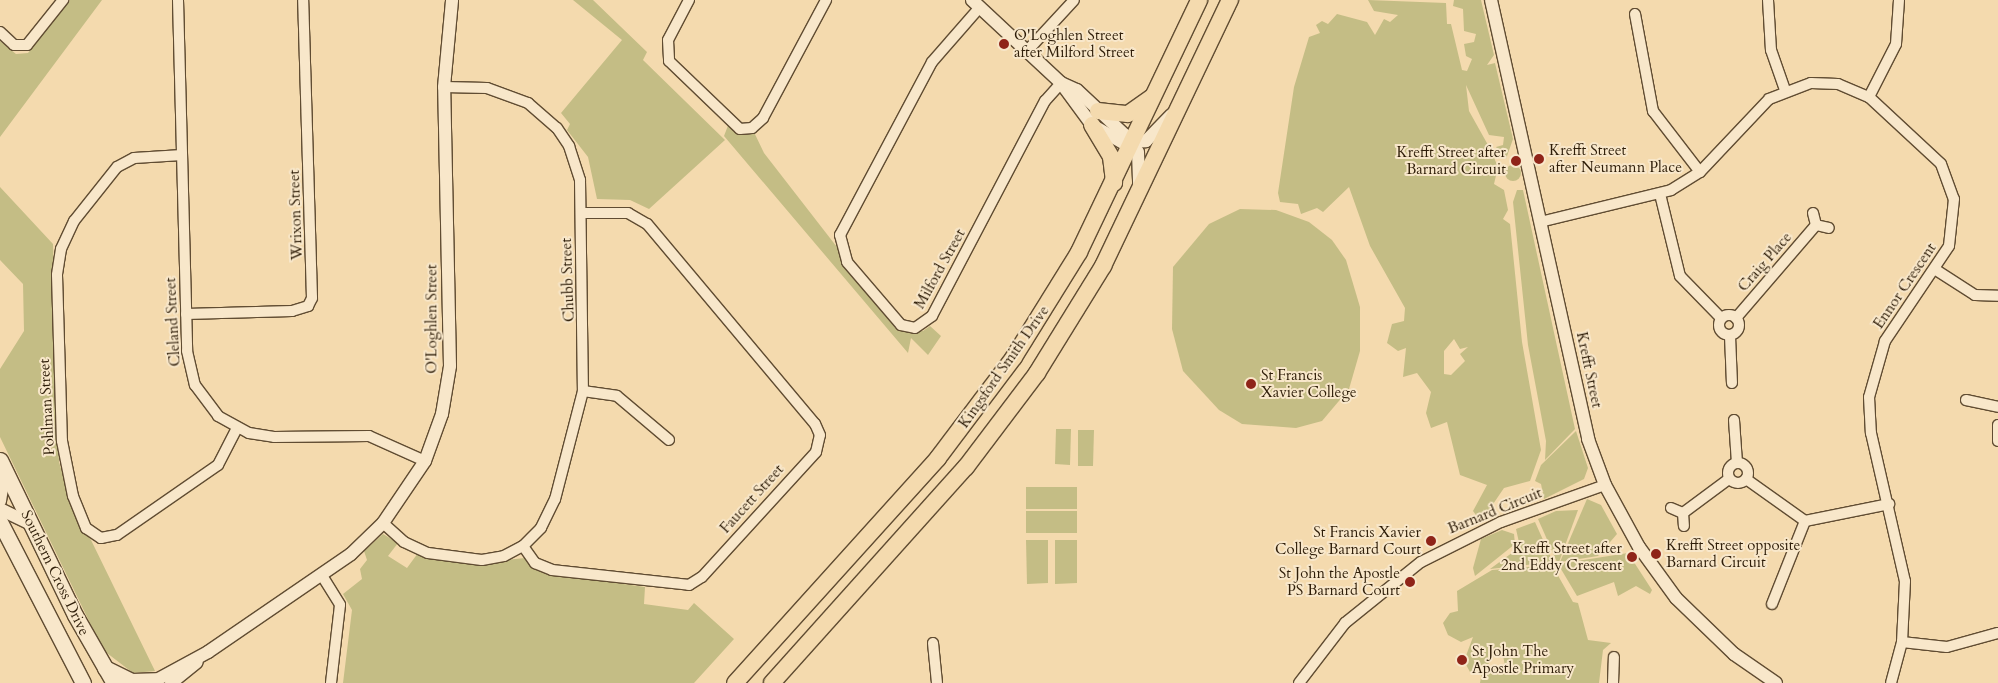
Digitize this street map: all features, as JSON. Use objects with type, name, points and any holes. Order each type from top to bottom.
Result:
[{"type":"main road","name":"Kingsford Smith Drive","points":[[735,683],[958,432],[972,415],[1047,306],[1114,183],[1199,0]]},
{"type":"main road","name":"Kingsford Smith Drive","points":[[772,683],[980,450],[1071,321],[1139,192],[1230,0]]},
{"type":"main road","points":[[1114,183],[1111,157],[1095,118],[1128,114],[1155,93]]},
{"type":"main road","name":"Southern Cross Drive","points":[[2,465],[30,524],[114,683]]},
{"type":"main road","name":"Southern Cross Drive","points":[[0,522],[83,683]]},
{"type":"main road","points":[[0,540],[17,557]]},
{"type":"main road","points":[[105,668],[132,681],[153,682]]},
{"type":"street","points":[[0,32],[14,45],[27,45],[63,0]]},
{"type":"street","name":"Cleland Street","points":[[178,0],[187,351],[195,385],[218,416],[237,428],[274,437],[370,436],[426,461]]},
{"type":"street","name":"Wrixon Street","points":[[186,314],[292,311],[308,306],[312,298],[303,0]]},
{"type":"street","name":"O'Loghlen Street","points":[[171,683],[208,652],[321,574],[383,523],[426,461],[442,414],[450,366],[444,87],[452,0]]},
{"type":"street","points":[[689,0],[668,40],[669,61],[740,129],[752,128],[763,118],[826,0]]},
{"type":"street","points":[[1027,51],[1074,0]]},
{"type":"street","name":"Krefft Street","points":[[1491,0],[1588,439],[1606,484],[1639,547],[1702,626],[1770,681]]},
{"type":"street","points":[[1768,0],[1771,50],[1785,90]]},
{"type":"street","points":[[1869,97],[1896,44],[1900,0]]},
{"type":"street","points":[[976,4],[1061,83],[1095,118],[1107,137],[1132,144],[1146,141],[1178,109]]},
{"type":"street","name":"Milford Street","points":[[976,4],[932,62],[840,235],[847,262],[901,325],[915,328],[932,316],[1045,101],[1061,83]]},
{"type":"street","points":[[1635,14],[1653,111],[1700,172]]},
{"type":"street","name":"Ennor Crescent","points":[[1540,222],[1660,194],[1700,172],[1755,111],[1785,90],[1827,83],[1869,97],[1930,150],[1949,181],[1954,228],[1936,270],[1885,341],[1873,374],[1870,421],[1905,581],[1902,642],[1891,683]]},
{"type":"street","name":"Chubb Street","points":[[444,87],[502,92],[543,114],[558,128],[574,159],[582,213],[583,391],[555,499],[541,528],[523,546]]},
{"type":"street","points":[[1132,144],[1140,165],[1139,192]]},
{"type":"street","name":"Pohlman Street","points":[[182,155],[134,158],[117,167],[74,222],[61,249],[58,275],[62,441],[71,487],[86,528],[101,538],[117,535],[218,465],[237,428]]},
{"type":"street","points":[[1660,194],[1680,276],[1722,318],[1736,318],[1739,329],[1730,336]]},
{"type":"street","name":"Faucett Street","points":[[523,546],[535,563],[552,570],[689,585],[702,577],[816,452],[820,440],[815,424],[647,224],[628,213],[582,213]]},
{"type":"street","points":[[1812,213],[1816,225],[1829,228]]},
{"type":"street","name":"Craig Place","points":[[1736,318],[1816,225]]},
{"type":"street","points":[[1936,270],[1974,295],[1998,296]]},
{"type":"street","points":[[1722,318],[1720,330],[1730,336]]},
{"type":"street","points":[[1730,336],[1732,383]]},
{"type":"street","points":[[583,391],[617,396],[669,440]]},
{"type":"street","points":[[1966,400],[1998,407]]},
{"type":"street","points":[[1734,420],[1737,463]]},
{"type":"street","points":[[1998,424],[1998,440]]},
{"type":"street","points":[[1683,513],[1729,479],[1730,467],[1737,463]]},
{"type":"street","points":[[1737,463],[1747,468],[1746,479]]},
{"type":"street","points":[[0,501],[2,465]]},
{"type":"street","points":[[1729,479],[1739,483],[1746,479]]},
{"type":"street","points":[[1746,479],[1806,521],[1889,504]]},
{"type":"street","name":"Barnard Circuit","points":[[1299,683],[1332,637],[1374,596],[1437,552],[1501,522],[1606,484]]},
{"type":"street","points":[[1671,508],[1683,513]]},
{"type":"street","points":[[0,509],[14,512],[30,524]]},
{"type":"street","points":[[1683,513],[1684,526]]},
{"type":"street","points":[[1772,604],[1806,521]]},
{"type":"street","points":[[383,523],[404,542],[428,553],[482,560],[504,556],[523,546]]},
{"type":"street","points":[[321,574],[340,605],[331,683]]},
{"type":"street","points":[[1902,642],[1947,647],[1998,634]]},
{"type":"street","points":[[933,643],[937,683]]},
{"type":"street","name":"O'Loghlen Street","points":[[153,682],[208,652]]},
{"type":"street","points":[[1613,683],[1614,657]]},
{"type":"shaded area","points":[[70,0],[102,0],[0,137],[0,41],[16,54],[28,53]]},
{"type":"shaded area","points":[[573,0],[593,0],[647,52],[643,60],[725,140],[649,209],[630,200],[597,199],[588,157],[567,130],[570,124],[561,113],[622,40]]},
{"type":"shaded area","points":[[1368,0],[1446,3],[1447,24],[1451,24],[1462,70],[1467,71],[1472,59],[1466,56],[1464,44],[1474,42],[1476,34],[1464,31],[1463,9],[1453,6],[1454,0],[1481,0],[1494,55],[1487,65],[1495,63],[1513,139],[1506,159],[1496,147],[1503,145],[1504,137],[1489,135],[1466,85],[1469,111],[1488,145],[1482,156],[1492,153],[1498,167],[1494,184],[1504,190],[1508,210],[1503,219],[1510,224],[1522,342],[1541,450],[1530,481],[1504,488],[1489,510],[1490,516],[1479,519],[1473,511],[1487,485],[1460,475],[1447,422],[1431,428],[1426,413],[1431,392],[1417,373],[1403,377],[1406,348],[1398,351],[1387,343],[1392,324],[1404,321],[1405,308],[1370,246],[1349,187],[1323,212],[1317,208],[1301,214],[1298,204],[1280,202],[1278,193],[1294,87],[1309,37],[1320,33],[1316,25],[1322,21],[1328,24],[1337,14],[1367,22],[1375,35],[1384,19],[1390,22],[1398,15],[1374,11]],"holes":[[[1454,339],[1460,349],[1468,347],[1460,354],[1465,361],[1451,375],[1444,374],[1444,351]]]},
{"type":"shaded area","points":[[729,123],[752,128],[764,153],[892,318],[909,330],[923,331],[930,326],[941,336],[928,355],[911,338],[908,353],[724,136]]},
{"type":"shaded area","points":[[1513,165],[1519,167],[1521,173],[1519,179],[1513,181],[1507,179],[1505,173],[1507,167]]},
{"type":"shaded area","points":[[0,187],[53,244],[59,462],[77,521],[91,540],[155,671],[133,673],[103,650],[0,437],[0,369],[24,331],[23,284],[0,260]]},
{"type":"shaded area","points":[[1517,190],[1523,190],[1575,429],[1545,460],[1546,441],[1528,345],[1513,202]]},
{"type":"shaded area","points":[[1240,209],[1276,210],[1309,222],[1332,240],[1346,260],[1360,307],[1360,351],[1349,389],[1322,421],[1296,428],[1242,424],[1219,410],[1183,371],[1172,329],[1173,267],[1209,224]]},
{"type":"shaded area","points":[[1056,429],[1071,429],[1070,465],[1055,464]]},
{"type":"shaded area","points":[[1078,430],[1094,430],[1093,466],[1078,466]]},
{"type":"shaded area","points":[[1576,431],[1588,468],[1584,479],[1544,499],[1541,484],[1535,481],[1541,465]]},
{"type":"shaded area","points":[[1026,487],[1077,487],[1077,509],[1026,509]]},
{"type":"shaded area","points":[[1587,499],[1601,505],[1617,534],[1598,556],[1560,562]]},
{"type":"shaded area","points":[[1578,510],[1559,562],[1557,562],[1538,519],[1556,511]]},
{"type":"shaded area","points":[[1026,511],[1077,511],[1077,533],[1026,533]]},
{"type":"shaded area","points":[[1535,522],[1553,562],[1490,569],[1520,547],[1516,529]]},
{"type":"shaded area","points":[[1502,530],[1514,534],[1515,544],[1475,576],[1473,568],[1481,539]]},
{"type":"shaded area","points":[[383,534],[398,543],[388,556],[407,568],[418,553],[494,561],[525,558],[560,575],[645,587],[644,604],[688,610],[694,603],[734,639],[694,683],[343,683],[352,610],[343,594],[362,579],[360,569],[367,560],[364,551]]},
{"type":"shaded area","points":[[1026,540],[1048,540],[1048,583],[1027,584]]},
{"type":"shaded area","points":[[1055,540],[1077,540],[1077,583],[1055,584]]},
{"type":"shaded area","points":[[1628,553],[1652,590],[1650,594],[1636,586],[1618,596],[1614,582],[1577,596],[1558,564]]},
{"type":"shaded area","points":[[1552,565],[1573,602],[1578,603],[1588,640],[1611,643],[1603,650],[1599,683],[1480,683],[1482,672],[1505,666],[1503,655],[1493,657],[1485,669],[1470,672],[1464,661],[1473,637],[1461,642],[1448,635],[1443,623],[1450,613],[1458,611],[1457,591],[1492,570]]},
{"type":"place","name":"O'Loghlen Street after Milford Street","points":[[1004,44]]},
{"type":"place","name":"Krefft Street after Neumann Place","points":[[1539,159]]},
{"type":"place","name":"Krefft Street after Barnard Circuit","points":[[1516,161]]},
{"type":"place","name":"St Francis Xavier College","points":[[1251,384]]},
{"type":"place","name":"St Francis Xavier College Barnard Court","points":[[1431,541]]},
{"type":"place","name":"Krefft Street opposite Barnard Circuit","points":[[1656,554]]},
{"type":"place","name":"Krefft Street after 2nd Eddy Crescent","points":[[1632,557]]},
{"type":"place","name":"St John the Apostle PS Barnard Court","points":[[1410,582]]},
{"type":"place","name":"St John The Apostle Primary","points":[[1462,660]]}]
